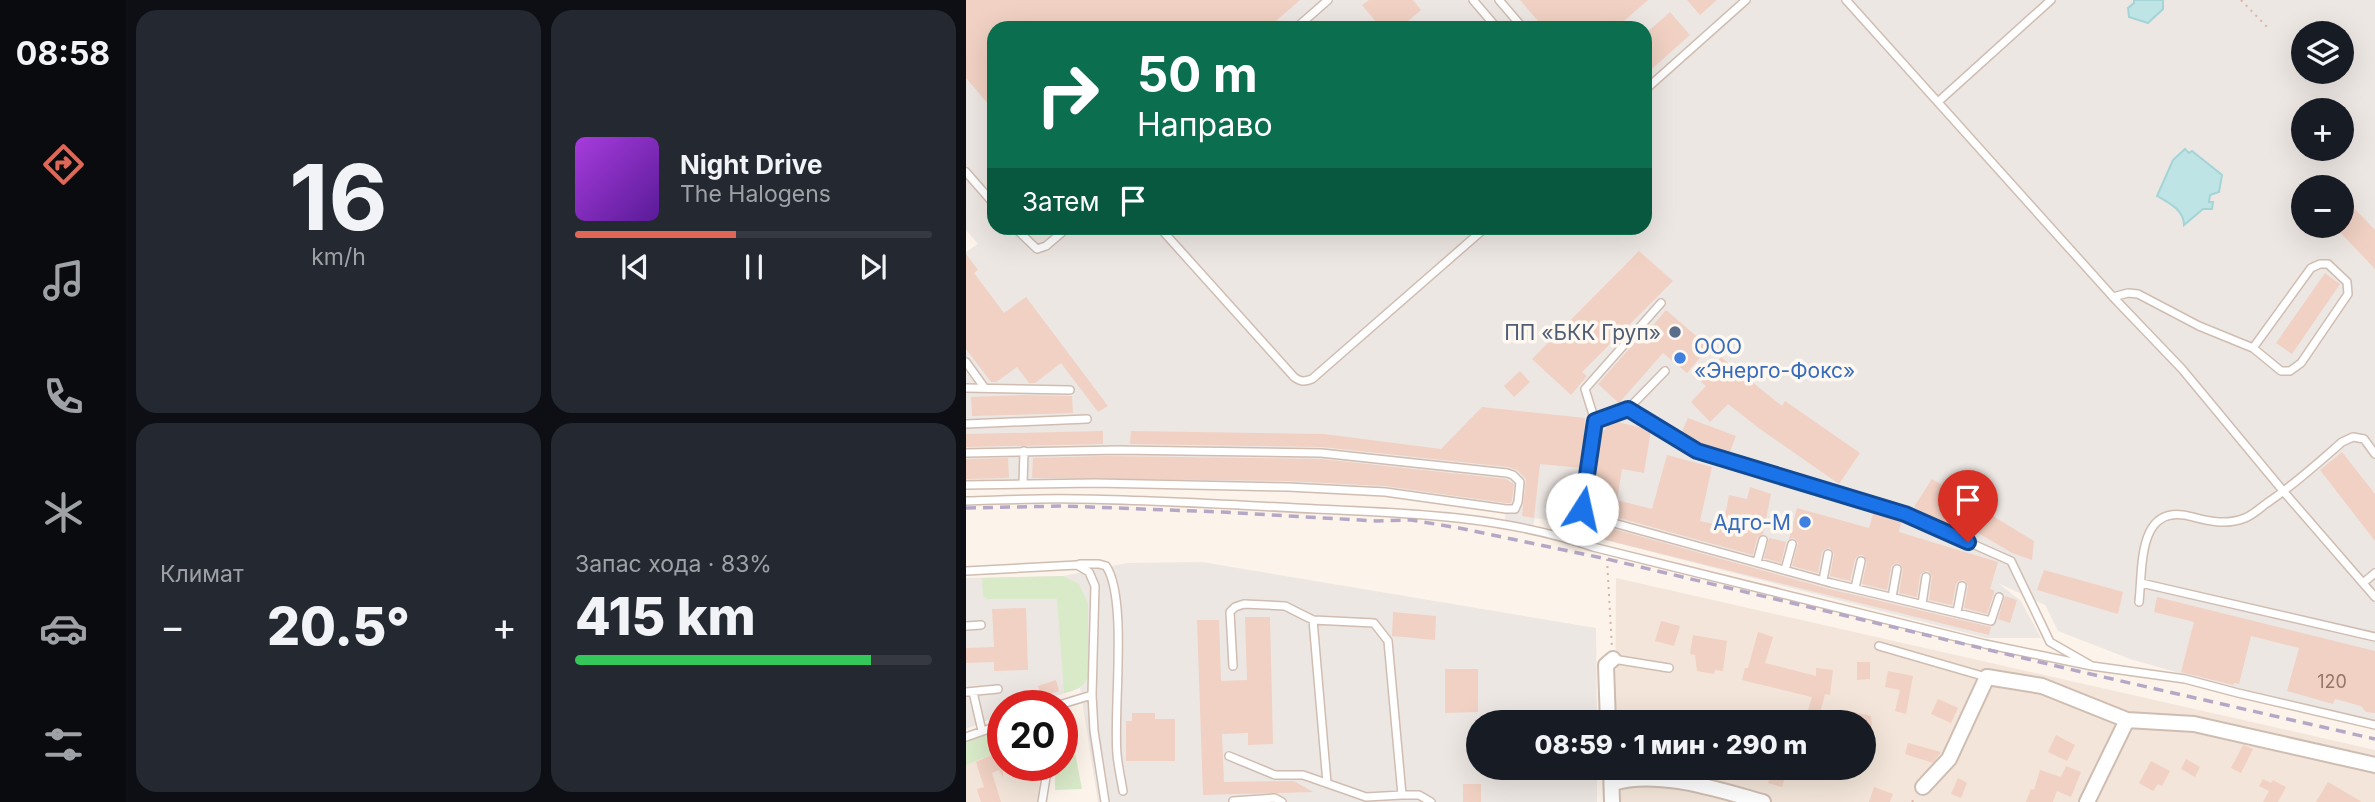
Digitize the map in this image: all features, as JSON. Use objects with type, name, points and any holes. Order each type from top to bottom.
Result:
[{"type":"street","points":[[1608,710],[1606,665],[1613,659]]},
{"type":"street","points":[[1923,787],[1949,759],[1987,677],[2042,687],[2127,720],[2194,723],[2375,765]]},
{"type":"street","points":[[2087,802],[2127,720]]},
{"type":"street","points":[[1613,783],[1630,778],[1666,781],[1703,786],[1763,802]]},
{"type":"street","points":[[1612,802],[1613,780]]},
{"type":"lane","points":[[1304,21],[1328,0]]},
{"type":"lane","points":[[1473,0],[1491,21]]},
{"type":"lane","points":[[1499,0],[1517,21]]},
{"type":"lane","points":[[1652,84],[1746,0]]},
{"type":"lane","points":[[1846,0],[2113,297],[2182,369],[2375,597]]},
{"type":"lane","points":[[1939,101],[2051,0]]},
{"type":"lane","points":[[966,172],[987,196]]},
{"type":"lane","points":[[1022,235],[1037,249],[1046,246],[1059,235]]},
{"type":"lane","points":[[1166,235],[1294,377],[1306,382],[1477,235]]},
{"type":"lane","points":[[2113,297],[2128,293],[2138,294],[2199,326],[2253,348],[2281,370],[2290,371],[2301,363],[2348,294],[2347,282],[2328,264],[2311,268],[2253,348]]},
{"type":"lane","points":[[1562,536],[1582,509],[1595,421],[1585,388],[1661,303]]},
{"type":"lane","points":[[966,362],[984,387]]},
{"type":"lane","points":[[1595,421],[1628,409],[1665,371]]},
{"type":"lane","points":[[966,388],[1070,390]]},
{"type":"lane","points":[[1628,409],[1697,451],[1905,514],[2011,561],[2050,642],[2092,666]]},
{"type":"lane","points":[[966,424],[1087,418]]},
{"type":"lane","points":[[2139,602],[2146,535],[2156,521],[2168,515],[2187,515],[2214,523],[2246,517],[2284,492],[2342,442],[2353,437],[2364,439],[2375,454]]},
{"type":"lane","points":[[1023,484],[1024,451]]},
{"type":"lane","points":[[966,453],[1321,453],[1507,473],[1520,482],[1515,509],[1385,492],[1274,486],[966,485]]},
{"type":"lane","points":[[966,501],[1074,498],[1393,513],[1494,524],[1562,536],[1593,547],[1985,644],[2092,666],[2185,678],[2375,726]]},
{"type":"lane","points":[[1562,536],[1610,522],[1823,580],[1991,621],[1999,597]]},
{"type":"lane","points":[[1757,562],[1763,540]]},
{"type":"lane","points":[[1786,570],[1792,544]]},
{"type":"lane","points":[[1823,580],[1828,554]]},
{"type":"lane","points":[[1855,588],[1861,561]]},
{"type":"lane","points":[[966,571],[1099,564],[1106,566],[1113,579],[1117,643],[1117,754],[1124,791]]},
{"type":"lane","points":[[1077,565],[1089,572],[1095,586],[1092,695],[1094,731],[1105,802]]},
{"type":"lane","points":[[1892,597],[1897,569]]},
{"type":"lane","points":[[2362,583],[2375,573]]},
{"type":"lane","points":[[1922,604],[1926,578]]},
{"type":"lane","points":[[2141,583],[2375,637]]},
{"type":"lane","points":[[1957,612],[1962,586]]},
{"type":"lane","points":[[1233,666],[1230,612],[1234,607],[1244,604],[1285,606],[1313,620],[1374,624],[1388,641],[1402,795]]},
{"type":"lane","points":[[1313,620],[1327,783]]},
{"type":"lane","points":[[966,626],[981,625]]},
{"type":"lane","points":[[1879,646],[1987,677]]},
{"type":"lane","points":[[1613,659],[1669,668]]},
{"type":"lane","points":[[982,731],[970,692],[998,689]]},
{"type":"lane","points":[[1078,699],[1092,695]]},
{"type":"lane","points":[[966,737],[987,729]]},
{"type":"lane","points":[[1229,756],[1275,775],[1303,775],[1366,797],[1419,795],[1431,802]]},
{"type":"lane","points":[[1042,802],[1045,781]]},
{"type":"lane","points":[[1233,801],[1275,798],[1282,802]]},
{"type":"path","points":[[2241,0],[2269,28]]},
{"type":"path","points":[[1593,547],[1607,559],[1613,659]]},
{"type":"shaded area","points":[[966,0],[2375,0],[2375,720],[2242,691],[2130,659],[2058,631],[2045,605],[1998,583],[2021,601],[2041,638],[1986,638],[1594,537],[1600,513],[1576,506],[1563,523],[1535,518],[1533,526],[1505,520],[1506,510],[1385,492],[1288,487],[966,485],[966,252],[978,244],[966,230]]},
{"type":"shaded area","points":[[1202,562],[1596,628],[1597,710],[1466,710],[1466,780],[1597,780],[1597,802],[1098,802],[1080,688],[987,690],[987,720],[966,729],[966,578],[1063,576],[1127,563]]},
{"type":"shaded area","points":[[1616,578],[2375,750],[2375,802],[1615,802],[1615,780],[1876,780],[1876,710],[1615,710]]},
{"type":"shaded area","points":[[987,741],[987,781],[1040,781],[1037,802],[966,802],[966,750]]},
{"type":"green space","points":[[1063,576],[1079,584],[1088,603],[1088,676],[1079,688],[1064,690],[1057,599],[987,599],[983,596],[982,578]]},
{"type":"green space","points":[[987,735],[987,756],[966,765],[966,742]]},
{"type":"green space","points":[[1078,768],[1082,789],[1055,790],[1055,781],[1078,781]]},
{"type":"water","points":[[2134,0],[2163,0],[2163,9],[2148,23],[2129,17],[2128,8]]},
{"type":"water","points":[[2185,149],[2189,153],[2192,151],[2222,175],[2219,192],[2210,195],[2212,209],[2203,209],[2184,225],[2179,211],[2157,196],[2173,160]]},
{"type":"building","points":[[966,0],[1300,0],[1276,21],[987,21],[987,103],[966,78]]},
{"type":"building","points":[[1369,0],[1413,0],[1421,10],[1408,21],[1375,21],[1362,5]]},
{"type":"building","points":[[1520,0],[1648,0],[1624,21],[1538,21]]},
{"type":"building","points":[[1687,0],[1717,0],[1700,15]]},
{"type":"building","points":[[1670,12],[1690,35],[1652,69],[1652,28]]},
{"type":"building","points":[[2354,208],[2375,230],[2375,269],[2345,238],[2354,238]]},
{"type":"building","points":[[1639,251],[1673,281],[1582,372],[1587,376],[1571,395],[1532,359]]},
{"type":"building","points":[[966,254],[978,270],[974,273],[1004,313],[1026,297],[1108,406],[1098,412],[1061,363],[1035,383],[1029,383],[1017,367],[996,382],[991,382],[966,349]]},
{"type":"building","points":[[2325,273],[2340,284],[2292,354],[2276,343]]},
{"type":"building","points":[[1666,310],[1709,347],[1687,373],[1663,353],[1619,403],[1598,384]]},
{"type":"building","points":[[1721,357],[1782,406],[1785,401],[1860,453],[1839,484],[1728,404],[1710,422],[1691,402],[1706,386],[1701,382]]},
{"type":"building","points":[[1520,371],[1530,382],[1514,397],[1504,386]]},
{"type":"building","points":[[1072,396],[1073,413],[972,416],[971,397]]},
{"type":"building","points":[[1482,407],[1585,418],[1582,468],[1540,464],[1534,518],[1522,516],[1526,479],[1517,470],[1508,467],[1322,447],[1130,444],[1131,431],[1324,434],[1441,449]]},
{"type":"building","points":[[1688,418],[1736,436],[1729,454],[1692,441],[1681,434]]},
{"type":"building","points":[[1613,421],[1651,430],[1644,473],[1622,469],[1617,500],[1652,509],[1667,455],[1712,467],[1700,521],[1723,526],[1729,495],[1747,499],[1750,487],[1771,494],[1763,534],[1757,538],[1753,555],[1612,516],[1603,518],[1604,514],[1588,510],[1599,435]]},
{"type":"building","points":[[1103,431],[1103,444],[966,447],[966,434]]},
{"type":"building","points":[[2342,452],[2375,494],[2375,541],[2320,470]]},
{"type":"building","points":[[1104,456],[1321,459],[1506,479],[1514,484],[1511,503],[1506,503],[1385,486],[1288,481],[1032,478],[1033,458]]},
{"type":"building","points":[[1008,458],[1009,478],[966,479],[966,459]]},
{"type":"building","points":[[1932,479],[2034,541],[2032,560],[2012,553],[1956,520],[1951,528],[1914,507]]},
{"type":"building","points":[[1797,508],[1869,528],[1874,511],[1902,519],[1899,532],[1998,562],[1990,589],[1994,590],[1994,593],[1987,614],[1964,608],[1968,586],[1964,580],[1956,584],[1952,605],[1929,600],[1932,577],[1928,571],[1920,575],[1917,597],[1899,593],[1903,569],[1899,563],[1891,567],[1887,590],[1862,584],[1867,562],[1863,555],[1855,559],[1850,581],[1830,576],[1834,554],[1830,548],[1822,552],[1818,573],[1792,566],[1798,543],[1794,538],[1789,539]]},
{"type":"building","points":[[1610,528],[1829,589],[1991,627],[1989,635],[1598,538],[1600,531]]},
{"type":"building","points":[[1769,538],[1786,542],[1781,563],[1764,558]]},
{"type":"building","points":[[2044,570],[2123,592],[2118,614],[2037,590]]},
{"type":"building","points":[[2005,596],[2017,600],[2010,623],[1998,619]]},
{"type":"building","points":[[2157,597],[2375,651],[2375,713],[2335,699],[2333,704],[2287,691],[2299,648],[2251,636],[2239,684],[2233,685],[2181,672],[2194,622],[2154,612]]},
{"type":"building","points":[[1026,608],[1028,670],[994,671],[994,662],[966,663],[966,648],[994,647],[992,609]]},
{"type":"building","points":[[1393,612],[1436,616],[1435,640],[1392,636]]},
{"type":"building","points":[[1245,617],[1270,617],[1273,744],[1248,745],[1248,733],[1222,734],[1224,782],[1294,781],[1313,792],[1203,795],[1197,620],[1219,620],[1221,681],[1247,680]]},
{"type":"building","points":[[1661,621],[1680,626],[1674,646],[1655,641]]},
{"type":"building","points":[[1758,632],[1773,637],[1765,663],[1816,676],[1816,668],[1833,670],[1830,695],[1825,694],[1821,710],[1808,710],[1812,697],[1742,680],[1745,668],[1748,668]]},
{"type":"building","points":[[1693,635],[1727,641],[1723,671],[1715,670],[1714,674],[1697,671],[1695,655],[1690,654]]},
{"type":"building","points":[[1857,662],[1870,662],[1870,679],[1857,680]]},
{"type":"building","points":[[1445,669],[1478,669],[1478,710],[1445,713]]},
{"type":"building","points":[[1888,671],[1913,676],[1906,714],[1895,711],[1900,690],[1885,687]]},
{"type":"building","points":[[1056,680],[1059,690],[1039,690],[1038,686]]},
{"type":"building","points":[[1938,699],[1958,708],[1951,723],[1931,714]]},
{"type":"building","points":[[1132,713],[1155,713],[1155,719],[1175,719],[1175,761],[1126,761],[1126,721],[1132,721]]},
{"type":"building","points":[[2056,735],[2075,745],[2067,761],[2048,752]]},
{"type":"building","points":[[1908,743],[1941,752],[1933,763],[1905,754]]},
{"type":"building","points":[[2243,745],[2253,749],[2241,773],[2231,768]]},
{"type":"building","points":[[987,757],[987,781],[994,781],[1001,802],[981,802],[977,789],[984,787],[976,762]]},
{"type":"building","points":[[2186,759],[2200,767],[2195,777],[2181,769]]},
{"type":"building","points":[[2151,761],[2170,771],[2162,786],[2158,784],[2153,791],[2139,783]]},
{"type":"building","points":[[2066,766],[2081,772],[2071,797],[2057,791],[2053,802],[2026,802],[2031,789],[2034,790],[2040,770],[2061,777]]},
{"type":"building","points":[[1958,778],[1967,783],[1961,798],[1951,794]]},
{"type":"building","points":[[2263,779],[2271,783],[2273,780],[2286,787],[2278,802],[2263,802],[2269,791],[2259,786]]},
{"type":"building","points":[[1769,780],[1784,780],[1782,787],[1768,783]]},
{"type":"building","points":[[2328,782],[2362,802],[2316,802]]},
{"type":"building","points":[[1463,784],[1481,784],[1481,802],[1463,802]]},
{"type":"building","points":[[1874,787],[1893,794],[1890,802],[1869,802]]},
{"type":"railway","points":[[966,508],[1063,506],[1376,521],[1411,520],[1607,559],[2375,739]]},
{"type":"place","name":"ПП «БКК Груп»","points":[[1675,332]]},
{"type":"place","name":"ООО «Энерго-Фокс»","points":[[1680,358]]},
{"type":"place","name":"Адго-М","points":[[1805,522]]},
{"type":"route","points":[[1582,509],[1595,421],[1628,409],[1697,451],[1905,514],[1968,542]]}]
